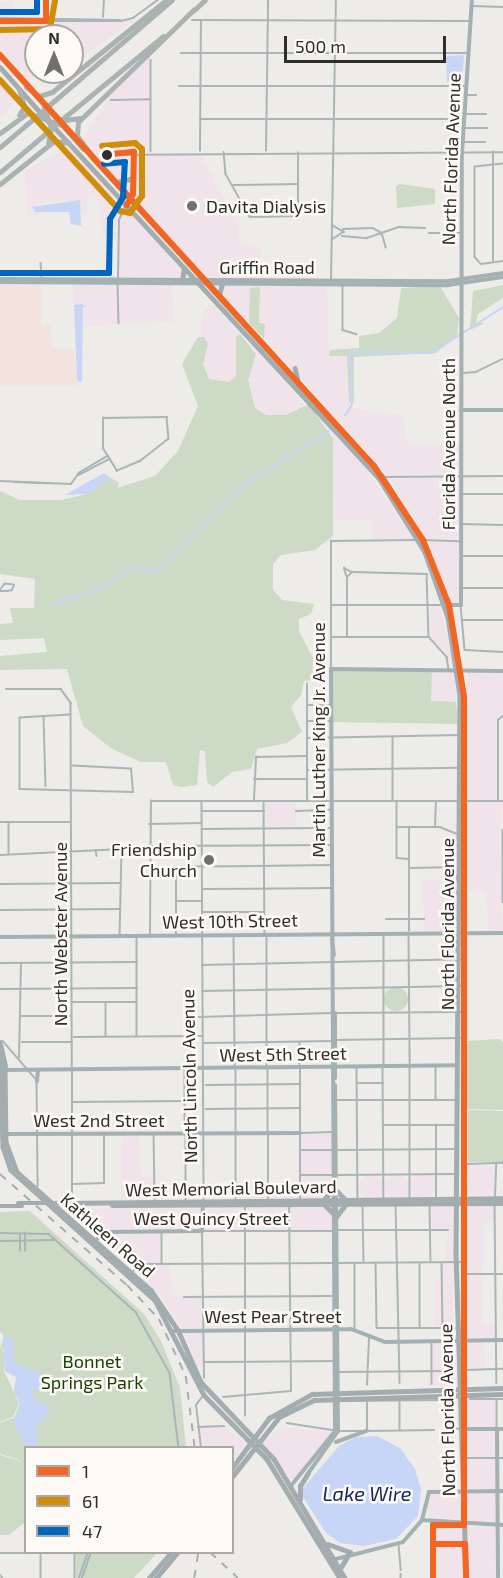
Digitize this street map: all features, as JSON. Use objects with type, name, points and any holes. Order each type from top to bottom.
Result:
[{"type":"highway","points":[[26,87],[39,96],[52,92],[166,0]]},
{"type":"highway","points":[[0,147],[172,0]]},
{"type":"highway","points":[[0,172],[205,0]]},
{"type":"highway","points":[[0,133],[16,119],[28,113],[47,115],[69,122],[82,117],[193,10]]},
{"type":"highway","points":[[16,119],[24,107],[19,89]]},
{"type":"highway","points":[[45,146],[51,135],[47,115],[52,92]]},
{"type":"highway","points":[[47,115],[61,125]]},
{"type":"highway","points":[[47,115],[55,128]]},
{"type":"highway","points":[[82,117],[77,136],[93,157]]},
{"type":"highway","points":[[0,184],[45,146],[58,139],[69,143]]},
{"type":"main road","points":[[0,55],[47,115]]},
{"type":"main road","points":[[0,67],[19,89],[47,115]]},
{"type":"main road","points":[[61,125],[115,181],[202,282],[288,376]]},
{"type":"main road","points":[[55,128],[183,265],[235,316],[288,376]]},
{"type":"main road","points":[[115,181],[126,183],[134,177]]},
{"type":"main road","points":[[182,280],[183,265]]},
{"type":"main road","points":[[222,284],[217,292],[235,316]]},
{"type":"main road","points":[[295,368],[306,393]]},
{"type":"main road","name":"North Florida Avenue","points":[[288,376],[365,457],[392,490],[421,540],[447,605],[460,670],[464,759],[460,834],[462,932],[456,1174],[459,1201],[466,1578]]},
{"type":"main road","name":"North Florida Avenue","points":[[288,376],[318,411],[343,434],[421,540]]},
{"type":"main road","points":[[368,466],[392,490]]},
{"type":"main road","name":"North Florida Avenue","points":[[459,1201],[463,1171],[464,825],[460,770],[460,670]]},
{"type":"main road","points":[[460,735],[464,759]]},
{"type":"main road","name":"Kathleen Road","points":[[2,1042],[2,1118],[9,1157],[27,1183],[142,1285],[176,1330]]},
{"type":"main road","name":"Kathleen Road","points":[[0,1055],[5,1156],[15,1177],[133,1271],[176,1330],[206,1394],[255,1442]]},
{"type":"main road","points":[[459,1065],[462,1072]]},
{"type":"main road","points":[[459,1125],[463,1171]]},
{"type":"main road","points":[[335,1190],[348,1202],[334,1215],[322,1202],[335,1190]]},
{"type":"main road","name":"West Memorial Boulevard","points":[[348,1202],[384,1199],[459,1201]]},
{"type":"main road","points":[[260,1205],[268,1200]]},
{"type":"main road","name":"West Memorial Boulevard","points":[[63,1204],[148,1206],[268,1200],[363,1204],[459,1201]]},
{"type":"main road","points":[[459,1201],[503,1200]]},
{"type":"main road","name":"West Memorial Boulevard","points":[[0,1205],[186,1201],[289,1205],[322,1202]]},
{"type":"main road","points":[[148,1206],[154,1202]]},
{"type":"main road","name":"North Florida Avenue","points":[[460,1262],[463,1274],[461,1341],[464,1370],[461,1389]]},
{"type":"main road","points":[[234,1474],[255,1442],[261,1428],[290,1403],[336,1393],[503,1388]]},
{"type":"main road","points":[[234,1466],[285,1413],[336,1393],[503,1394]]},
{"type":"main road","name":"Kathleen Road","points":[[206,1394],[245,1429],[289,1490]]},
{"type":"main road","points":[[245,1429],[261,1428]]},
{"type":"main road","name":"North Florida Avenue","points":[[463,1429],[461,1444],[464,1491]]},
{"type":"main road","points":[[461,1444],[465,1458]]},
{"type":"main road","points":[[303,1507],[299,1490],[308,1473]]},
{"type":"main road","points":[[289,1490],[333,1559]]},
{"type":"main road","points":[[289,1490],[324,1540],[342,1576]]},
{"type":"main road","points":[[324,1540],[336,1550],[350,1552]]},
{"type":"main road","points":[[342,1576],[341,1562],[350,1552]]},
{"type":"main road","points":[[149,1578],[170,1554]]},
{"type":"main road","points":[[156,1578],[175,1554]]},
{"type":"street","points":[[46,0],[46,20]]},
{"type":"street","points":[[103,20],[104,0]]},
{"type":"street","points":[[0,20],[124,20],[158,0]]},
{"type":"street","points":[[266,152],[268,0]]},
{"type":"street","points":[[332,283],[332,152],[336,0]]},
{"type":"street","name":"North Florida Avenue","points":[[462,281],[462,142],[472,0]]},
{"type":"street","points":[[472,6],[503,7]]},
{"type":"street","points":[[192,20],[471,21]]},
{"type":"street","points":[[200,152],[201,20]]},
{"type":"street","points":[[181,53],[469,53]]},
{"type":"street","points":[[151,60],[152,152]]},
{"type":"street","points":[[179,86],[466,86]]},
{"type":"street","points":[[466,95],[476,95]]},
{"type":"street","points":[[111,100],[151,99]]},
{"type":"street","points":[[200,119],[333,119],[486,114]]},
{"type":"street","points":[[463,128],[487,128]]},
{"type":"street","points":[[462,142],[485,142]]},
{"type":"street","points":[[119,323],[118,220],[132,200],[134,152]]},
{"type":"street","points":[[104,155],[134,152],[503,152]]},
{"type":"street","points":[[224,152],[225,171],[246,215],[298,216],[298,152]]},
{"type":"street","points":[[493,152],[493,262]]},
{"type":"street","points":[[503,164],[479,164],[475,171],[475,259],[480,264],[503,261]]},
{"type":"street","points":[[232,185],[298,184]]},
{"type":"street","points":[[331,225],[343,229],[382,232]]},
{"type":"street","points":[[331,240],[342,236],[367,238],[399,227],[425,228]]},
{"type":"street","points":[[342,236],[343,229]]},
{"type":"street","points":[[382,232],[386,247]]},
{"type":"street","points":[[429,233],[461,232]]},
{"type":"street","points":[[41,263],[42,281]]},
{"type":"street","points":[[462,281],[503,275]]},
{"type":"street","name":"Griffin Road","points":[[118,280],[332,283],[462,281]]},
{"type":"street","name":"Griffin Road","points":[[0,281],[182,280],[246,285],[325,285],[332,283]]},
{"type":"street","points":[[246,285],[255,281]]},
{"type":"street","name":"Griffin Road","points":[[342,283],[348,281],[462,281]]},
{"type":"street","name":"Florida Avenue North","points":[[461,604],[462,281]]},
{"type":"street","points":[[342,283],[343,330],[356,334]]},
{"type":"street","points":[[462,373],[481,370],[503,359]]},
{"type":"street","points":[[461,410],[503,410]]},
{"type":"street","points":[[103,418],[169,418],[169,439],[141,460],[118,471],[108,458],[103,449],[103,418]]},
{"type":"street","points":[[0,482],[71,484],[78,475],[108,458]]},
{"type":"street","points":[[383,477],[503,476]]},
{"type":"street","points":[[461,494],[503,494]]},
{"type":"street","points":[[461,525],[503,525]]},
{"type":"street","points":[[421,540],[461,541]]},
{"type":"street","name":"Martin Luther King Jr. Avenue","points":[[289,1490],[308,1473],[331,1446],[336,1431],[331,541],[421,540]]},
{"type":"street","points":[[461,556],[503,556]]},
{"type":"street","points":[[347,637],[348,575],[343,569],[352,572],[424,572],[429,578],[429,637],[445,654],[449,669]]},
{"type":"street","points":[[348,575],[352,572]]},
{"type":"street","points":[[460,588],[503,588]]},
{"type":"street","points":[[330,605],[461,604],[461,620],[467,651],[503,652]]},
{"type":"street","points":[[461,620],[503,620]]},
{"type":"street","points":[[331,637],[429,637]]},
{"type":"street","points":[[331,669],[503,671]]},
{"type":"street","points":[[307,684],[307,801]]},
{"type":"street","name":"North Webster Avenue","points":[[6,689],[65,691],[71,715],[72,1194]]},
{"type":"street","points":[[307,705],[331,705]]},
{"type":"street","points":[[44,715],[46,787]]},
{"type":"street","points":[[71,715],[20,718],[20,787],[26,792],[46,787],[70,787],[87,794],[129,794],[133,789],[131,769],[71,766]]},
{"type":"street","points":[[498,801],[500,718],[503,716]]},
{"type":"street","points":[[307,721],[331,721]]},
{"type":"street","points":[[307,738],[460,735]]},
{"type":"street","points":[[392,736],[393,801]]},
{"type":"street","points":[[254,801],[255,758],[307,756]]},
{"type":"street","points":[[307,770],[460,770]]},
{"type":"street","points":[[254,779],[307,779]]},
{"type":"street","points":[[150,936],[149,824],[152,801],[503,801]]},
{"type":"street","name":"North Lincoln Avenue","points":[[202,801],[200,1017],[204,1085],[202,1231],[204,1378]]},
{"type":"street","points":[[264,801],[268,1200]]},
{"type":"street","points":[[397,801],[397,858],[409,859]]},
{"type":"street","points":[[435,827],[436,801]]},
{"type":"street","points":[[296,812],[331,810]]},
{"type":"street","points":[[202,812],[264,811]]},
{"type":"street","points":[[0,822],[71,822]]},
{"type":"street","points":[[9,822],[9,855]]},
{"type":"street","points":[[149,824],[202,823]]},
{"type":"street","points":[[397,827],[435,827],[460,834]]},
{"type":"street","points":[[409,827],[410,1199]]},
{"type":"street","points":[[202,829],[331,828]]},
{"type":"street","points":[[503,830],[503,902]]},
{"type":"street","points":[[149,846],[331,845]]},
{"type":"street","points":[[96,849],[96,856]]},
{"type":"street","points":[[0,855],[71,854],[96,849],[123,851],[119,909],[120,936]]},
{"type":"street","points":[[149,867],[332,865]]},
{"type":"street","points":[[176,867],[176,935]]},
{"type":"street","points":[[409,868],[460,867]]},
{"type":"street","points":[[0,884],[120,883]]},
{"type":"street","points":[[202,889],[332,888]]},
{"type":"street","points":[[176,901],[202,901]]},
{"type":"street","points":[[0,910],[119,909]]},
{"type":"street","points":[[202,912],[265,912]]},
{"type":"street","points":[[386,919],[424,919]]},
{"type":"street","points":[[384,933],[382,1100],[384,1199]]},
{"type":"street","name":"West 10th Street","points":[[0,937],[503,933]]},
{"type":"street","points":[[234,935],[236,1201]]},
{"type":"street","points":[[137,936],[137,1037]]},
{"type":"street","points":[[201,965],[333,960],[460,959]]},
{"type":"street","points":[[0,963],[137,962]]},
{"type":"street","points":[[19,1059],[21,963]]},
{"type":"street","points":[[202,990],[461,986]]},
{"type":"street","points":[[0,989],[137,988]]},
{"type":"street","points":[[72,1002],[137,1002]]},
{"type":"street","points":[[106,1002],[106,1037]]},
{"type":"street","points":[[200,1017],[461,1012]]},
{"type":"street","points":[[21,1016],[72,1016]]},
{"type":"street","points":[[73,1037],[202,1036]]},
{"type":"street","points":[[202,1043],[460,1038]]},
{"type":"street","points":[[2,1042],[37,1080]]},
{"type":"street","points":[[21,1042],[72,1042]]},
{"type":"street","points":[[300,1042],[300,1200]]},
{"type":"street","points":[[436,1065],[436,1100]]},
{"type":"street","name":"West 5th Street","points":[[2,1070],[459,1065]]},
{"type":"street","points":[[357,1066],[358,1200]]},
{"type":"street","points":[[185,1069],[186,1201]]},
{"type":"street","points":[[38,1070],[38,1186]]},
{"type":"street","points":[[357,1083],[383,1083]]},
{"type":"street","points":[[204,1085],[301,1084]]},
{"type":"street","points":[[334,1100],[459,1100]]},
{"type":"street","points":[[73,1102],[185,1101]]},
{"type":"street","points":[[204,1109],[301,1108]]},
{"type":"street","points":[[383,1125],[459,1125]]},
{"type":"street","points":[[436,1125],[436,1199]]},
{"type":"street","points":[[300,1133],[334,1132]]},
{"type":"street","name":"West 2nd Street","points":[[4,1133],[300,1133]]},
{"type":"street","points":[[154,1133],[154,1202]]},
{"type":"street","points":[[72,1184],[104,1183],[104,1134]]},
{"type":"street","points":[[300,1150],[457,1149]]},
{"type":"street","points":[[496,1163],[497,1383]]},
{"type":"street","points":[[463,1164],[503,1163]]},
{"type":"street","points":[[300,1175],[456,1174]]},
{"type":"street","points":[[430,1203],[431,1262]]},
{"type":"street","points":[[363,1204],[364,1263]]},
{"type":"street","points":[[396,1204],[400,1383]]},
{"type":"street","points":[[244,1416],[248,1394],[245,1205]]},
{"type":"street","points":[[223,1397],[290,1393],[289,1205]]},
{"type":"street","name":"West Quincy Street","points":[[94,1242],[107,1232],[447,1230]]},
{"type":"street","points":[[162,1232],[162,1264]]},
{"type":"street","points":[[0,1233],[48,1233],[121,1296],[154,1338],[174,1390],[179,1446]]},
{"type":"street","points":[[20,1233],[20,1251]]},
{"type":"street","points":[[25,1233],[25,1251]]},
{"type":"street","points":[[0,1241],[57,1240]]},
{"type":"street","points":[[420,1262],[420,1328]]},
{"type":"street","points":[[442,1262],[443,1328]]},
{"type":"street","points":[[133,1271],[143,1264],[460,1262]]},
{"type":"street","name":"Martin Luther King Jr. Avenue","points":[[335,1263],[333,1296],[336,1329]]},
{"type":"street","points":[[355,1263],[355,1329]]},
{"type":"street","points":[[367,1385],[366,1344],[377,1328],[376,1263]]},
{"type":"street","points":[[463,1274],[503,1274]]},
{"type":"street","points":[[184,1297],[333,1296]]},
{"type":"street","points":[[377,1328],[455,1328]]},
{"type":"street","name":"West Pear Street","points":[[176,1330],[355,1329],[371,1336],[399,1342],[503,1340]]},
{"type":"street","points":[[432,1342],[432,1384]]},
{"type":"street","points":[[204,1362],[336,1361]]},
{"type":"street","points":[[464,1370],[503,1369]]},
{"type":"street","points":[[336,1372],[448,1371]]},
{"type":"street","points":[[201,1446],[196,1405],[206,1394]]},
{"type":"street","points":[[497,1399],[500,1458],[498,1578]]},
{"type":"street","points":[[470,1400],[503,1399]]},
{"type":"street","points":[[344,1401],[446,1401],[447,1428],[503,1429]]},
{"type":"street","points":[[367,1401],[367,1431]]},
{"type":"street","points":[[400,1401],[400,1430]]},
{"type":"street","points":[[287,1423],[336,1431],[434,1430]]},
{"type":"street","points":[[198,1427],[224,1426]]},
{"type":"street","points":[[289,1490],[336,1431]]},
{"type":"street","points":[[331,1446],[367,1431]]},
{"type":"street","points":[[465,1458],[500,1458]]},
{"type":"street","points":[[333,1559],[350,1552],[399,1545],[422,1520],[427,1493],[500,1491]]},
{"type":"street","points":[[425,1510],[434,1525],[433,1578]]},
{"type":"street","points":[[422,1520],[434,1525],[500,1525]]},
{"type":"street","points":[[399,1545],[401,1578]]},
{"type":"street","points":[[6,1548],[6,1553]]},
{"type":"street","points":[[0,1553],[24,1553]]},
{"type":"street","points":[[41,1554],[42,1578]]},
{"type":"street","points":[[75,1554],[75,1578]]},
{"type":"street","points":[[80,1578],[89,1554]]},
{"type":"street","points":[[0,1575],[3,1578]]},
{"type":"shaded area","points":[[13,1],[14,20],[134,20],[84,56],[84,24],[24,24],[24,80],[0,45],[0,2]]},
{"type":"shaded area","points":[[150,54],[150,153],[200,154],[239,225],[239,243],[261,247],[261,280],[208,279],[123,185],[135,178],[119,181],[82,140],[116,87]]},
{"type":"shaded area","points":[[0,74],[16,100],[0,119]]},
{"type":"shaded area","points":[[69,147],[182,270],[178,277],[118,277],[117,240],[103,237],[98,200],[87,196],[87,213],[81,214],[80,200],[37,203],[36,212],[70,214],[27,215],[25,171]]},
{"type":"shaded area","points":[[72,283],[117,283],[118,324],[119,283],[172,284],[174,322],[88,326],[85,331],[83,307],[74,305]]},
{"type":"shaded area","points":[[0,284],[41,284],[41,325],[51,325],[52,347],[74,349],[78,385],[0,385]]},
{"type":"shaded area","points":[[222,285],[327,286],[329,356],[347,356],[351,408],[403,415],[407,443],[460,443],[459,475],[388,476],[264,339],[265,324],[259,324],[260,288],[250,288],[249,323],[218,290]]},
{"type":"shaded area","points":[[210,303],[240,334],[236,337],[236,376],[229,382],[209,379],[203,364],[208,344],[201,337],[201,316]]},
{"type":"shaded area","points":[[260,351],[305,406],[286,415],[266,415],[255,408],[248,380],[255,352]]},
{"type":"shaded area","points":[[328,429],[365,467],[413,539],[373,539],[372,520],[334,519],[333,439]]},
{"type":"shaded area","points":[[389,478],[459,478],[460,539],[426,539]]},
{"type":"shaded area","points":[[427,541],[460,542],[460,603],[451,603]]},
{"type":"shaded area","points":[[430,606],[440,606],[454,668],[430,636]]},
{"type":"shaded area","points":[[432,670],[454,670],[456,702],[431,701]]},
{"type":"shaded area","points":[[467,672],[503,672],[503,715],[497,720],[497,800],[465,800]]},
{"type":"shaded area","points":[[265,802],[296,802],[295,827],[266,826]]},
{"type":"shaded area","points":[[465,802],[503,802],[499,838],[503,931],[489,931],[486,892],[465,890]]},
{"type":"shaded area","points":[[442,869],[457,869],[457,931],[425,932],[422,881],[441,879]]},
{"type":"shaded area","points":[[301,1134],[331,1134],[332,1149],[301,1149]]},
{"type":"shaded area","points":[[122,1135],[139,1135],[141,1177],[153,1177],[153,1199],[120,1200]]},
{"type":"shaded area","points":[[301,1151],[332,1151],[331,1173],[301,1174]]},
{"type":"shaded area","points":[[468,1165],[495,1165],[494,1194],[469,1195]]},
{"type":"shaded area","points":[[423,1174],[428,1175],[434,1181],[434,1191],[428,1197],[423,1198],[418,1197],[412,1191],[411,1186],[412,1181],[418,1175]]},
{"type":"shaded area","points":[[371,1175],[380,1178],[383,1187],[380,1196],[371,1199],[362,1196],[359,1187],[362,1178]]},
{"type":"shaded area","points":[[397,1175],[406,1178],[409,1187],[406,1196],[397,1199],[388,1196],[385,1187],[388,1178]]},
{"type":"shaded area","points":[[301,1176],[331,1176],[332,1190],[323,1198],[301,1198]]},
{"type":"shaded area","points":[[299,1182],[299,1198],[269,1198],[269,1183]]},
{"type":"shaded area","points":[[185,1183],[185,1198],[156,1199],[156,1184]]},
{"type":"shaded area","points":[[267,1183],[267,1198],[237,1198],[237,1184]]},
{"type":"shaded area","points":[[205,1184],[235,1184],[235,1198],[205,1198]]},
{"type":"shaded area","points":[[452,1205],[453,1261],[444,1261],[449,1229],[432,1228],[431,1206]]},
{"type":"shaded area","points":[[465,1205],[494,1205],[495,1223],[484,1222],[483,1273],[466,1273]]},
{"type":"shaded area","points":[[325,1206],[332,1213],[332,1229],[290,1230],[290,1207]]},
{"type":"shaded area","points":[[288,1207],[288,1230],[247,1230],[247,1208]]},
{"type":"shaded area","points":[[69,1208],[201,1209],[201,1230],[107,1231],[97,1237]]},
{"type":"shaded area","points":[[244,1208],[245,1230],[203,1230],[203,1209]]},
{"type":"shaded area","points":[[107,1233],[160,1233],[160,1263],[134,1269],[99,1238]]},
{"type":"shaded area","points":[[441,1263],[442,1326],[434,1326],[434,1280],[439,1281]]},
{"type":"shaded area","points":[[443,1263],[453,1263],[454,1326],[444,1326]]},
{"type":"shaded area","points":[[169,1265],[173,1295],[202,1298],[202,1328],[182,1328],[160,1294],[136,1270]]},
{"type":"shaded area","points":[[466,1275],[483,1276],[482,1324],[496,1325],[496,1339],[467,1339]]},
{"type":"shaded area","points":[[183,1331],[202,1331],[203,1366],[197,1366]]},
{"type":"shaded area","points":[[496,1341],[484,1343],[486,1368],[467,1368],[467,1342]]},
{"type":"shaded area","points":[[455,1342],[455,1385],[428,1386],[427,1372],[431,1385],[433,1372],[449,1372],[433,1370],[433,1343]]},
{"type":"shaded area","points":[[466,1399],[496,1401],[496,1428],[466,1428]]},
{"type":"shaded area","points":[[225,1427],[246,1443],[234,1461],[234,1446],[204,1446],[200,1428]]},
{"type":"shaded area","points":[[280,1427],[333,1432],[294,1482],[262,1443]]},
{"type":"shaded area","points":[[496,1430],[496,1457],[466,1457],[466,1431]]},
{"type":"shaded area","points":[[466,1459],[496,1459],[496,1490],[466,1490]]},
{"type":"shaded area","points":[[496,1492],[497,1524],[465,1524],[466,1493]]},
{"type":"shaded area","points":[[428,1493],[461,1493],[462,1524],[434,1523],[427,1510]]},
{"type":"shaded area","points":[[435,1526],[463,1526],[465,1578],[435,1578]]},
{"type":"shaded area","points":[[465,1526],[497,1526],[497,1578],[467,1578]]},
{"type":"green space","points":[[400,184],[435,189],[435,204],[397,208],[396,186]]},
{"type":"green space","points":[[503,285],[503,298],[478,314],[476,323],[485,323],[470,330],[473,291]]},
{"type":"green space","points":[[440,286],[459,318],[457,335],[436,353],[354,357],[354,402],[349,402],[347,356],[329,356],[330,350],[359,348],[359,336],[379,333],[397,318],[401,288]]},
{"type":"green space","points":[[260,287],[259,323],[265,324],[264,339],[249,323],[250,288]]},
{"type":"green space","points":[[240,334],[256,354],[248,380],[255,408],[266,415],[286,415],[309,404],[333,439],[333,536],[315,550],[281,555],[273,564],[273,590],[282,600],[314,604],[311,614],[299,619],[299,631],[313,658],[312,680],[304,681],[301,695],[291,707],[302,732],[287,743],[257,749],[251,769],[232,772],[213,787],[207,782],[205,751],[200,750],[197,785],[181,787],[173,785],[166,762],[141,762],[112,749],[83,726],[67,669],[0,670],[0,656],[47,652],[44,638],[0,640],[0,624],[13,623],[10,608],[34,608],[35,579],[0,574],[0,491],[20,500],[61,500],[87,494],[111,478],[119,483],[117,488],[155,476],[178,451],[198,406],[182,364],[198,337],[204,337],[208,344],[203,364],[209,379],[229,382],[236,376],[236,337]]},
{"type":"green space","points":[[332,670],[432,670],[431,701],[456,702],[458,724],[332,722]]},
{"type":"green space","points":[[396,987],[401,988],[407,994],[407,1004],[401,1010],[396,1011],[391,1010],[385,1004],[384,999],[385,994],[391,988]]},
{"type":"green space","points":[[499,1039],[503,1042],[503,1110],[467,1109],[467,1041]]},
{"type":"green space","points":[[468,1110],[503,1111],[503,1162],[468,1162]]},
{"type":"green space","name":"Bonnet Springs Park","points":[[30,1211],[144,1314],[161,1341],[180,1388],[186,1446],[24,1446],[24,1467],[18,1459],[0,1454],[0,1423],[14,1418],[20,1403],[14,1390],[17,1378],[5,1371],[6,1353],[1,1346],[4,1336],[0,1332],[0,1212]]},
{"type":"green space","points":[[0,1346],[5,1354],[4,1371],[19,1403],[13,1417],[0,1422]]},
{"type":"green space","points":[[0,1455],[18,1460],[24,1467],[24,1523],[9,1535],[0,1535]]},
{"type":"green space","points":[[76,1554],[156,1554],[134,1578],[76,1578]]},
{"type":"water","points":[[464,55],[462,82],[447,82],[446,56]]},
{"type":"water","points":[[80,200],[81,226],[71,224],[69,212],[36,212],[32,207]]},
{"type":"water","points":[[82,304],[87,307],[83,307],[82,382],[77,381],[74,305]]},
{"type":"water","points":[[104,473],[111,478],[87,494],[65,495]]},
{"type":"water","points":[[3,1336],[13,1339],[13,1362],[47,1377],[46,1386],[32,1391],[37,1403],[46,1403],[50,1411],[36,1428],[36,1446],[26,1446],[14,1423],[20,1403],[14,1392],[16,1377],[5,1371]]},
{"type":"water","name":"Lake Wire","points":[[377,1436],[400,1448],[415,1469],[421,1489],[418,1516],[396,1539],[364,1546],[340,1543],[326,1533],[303,1497],[303,1488],[339,1446],[356,1437]]},
{"type":"waterway","points":[[345,416],[352,405],[350,352],[432,353],[503,307]]},
{"type":"waterway","points":[[53,604],[92,593],[134,566],[146,571],[161,567],[240,488],[328,431]]},
{"type":"railway","points":[[0,1174],[127,1285],[159,1319],[186,1376],[195,1446]]},
{"type":"railway","points":[[194,1578],[198,1554]]},
{"type":"railway","points":[[212,1554],[238,1578]]},
{"type":"transit line","name":"47","points":[[0,12],[37,12],[37,0]]},
{"type":"transit line","name":"1","points":[[0,21],[46,21],[46,0]]},
{"type":"transit line","name":"61","points":[[0,30],[50,29],[55,0]]},
{"type":"transit line","name":"1","points":[[0,55],[374,466],[423,540],[449,605],[464,697],[464,1525]]},
{"type":"transit line","name":"61","points":[[0,80],[120,211],[130,213],[142,196],[142,149],[135,143],[102,146]]},
{"type":"transit line","name":"1","points":[[103,155],[134,152],[133,194],[127,205]]},
{"type":"transit line","name":"47","points":[[0,273],[109,273],[110,219],[123,197],[125,162],[104,164]]},
{"type":"transit line","name":"1","points":[[433,1578],[433,1525],[464,1525]]},
{"type":"transit line","name":"1","points":[[433,1544],[465,1544],[466,1578]]},
{"type":"place","name":"Davita Dialysis","points":[[192,206]]},
{"type":"place","name":"Friendship Church","points":[[209,860]]}]
